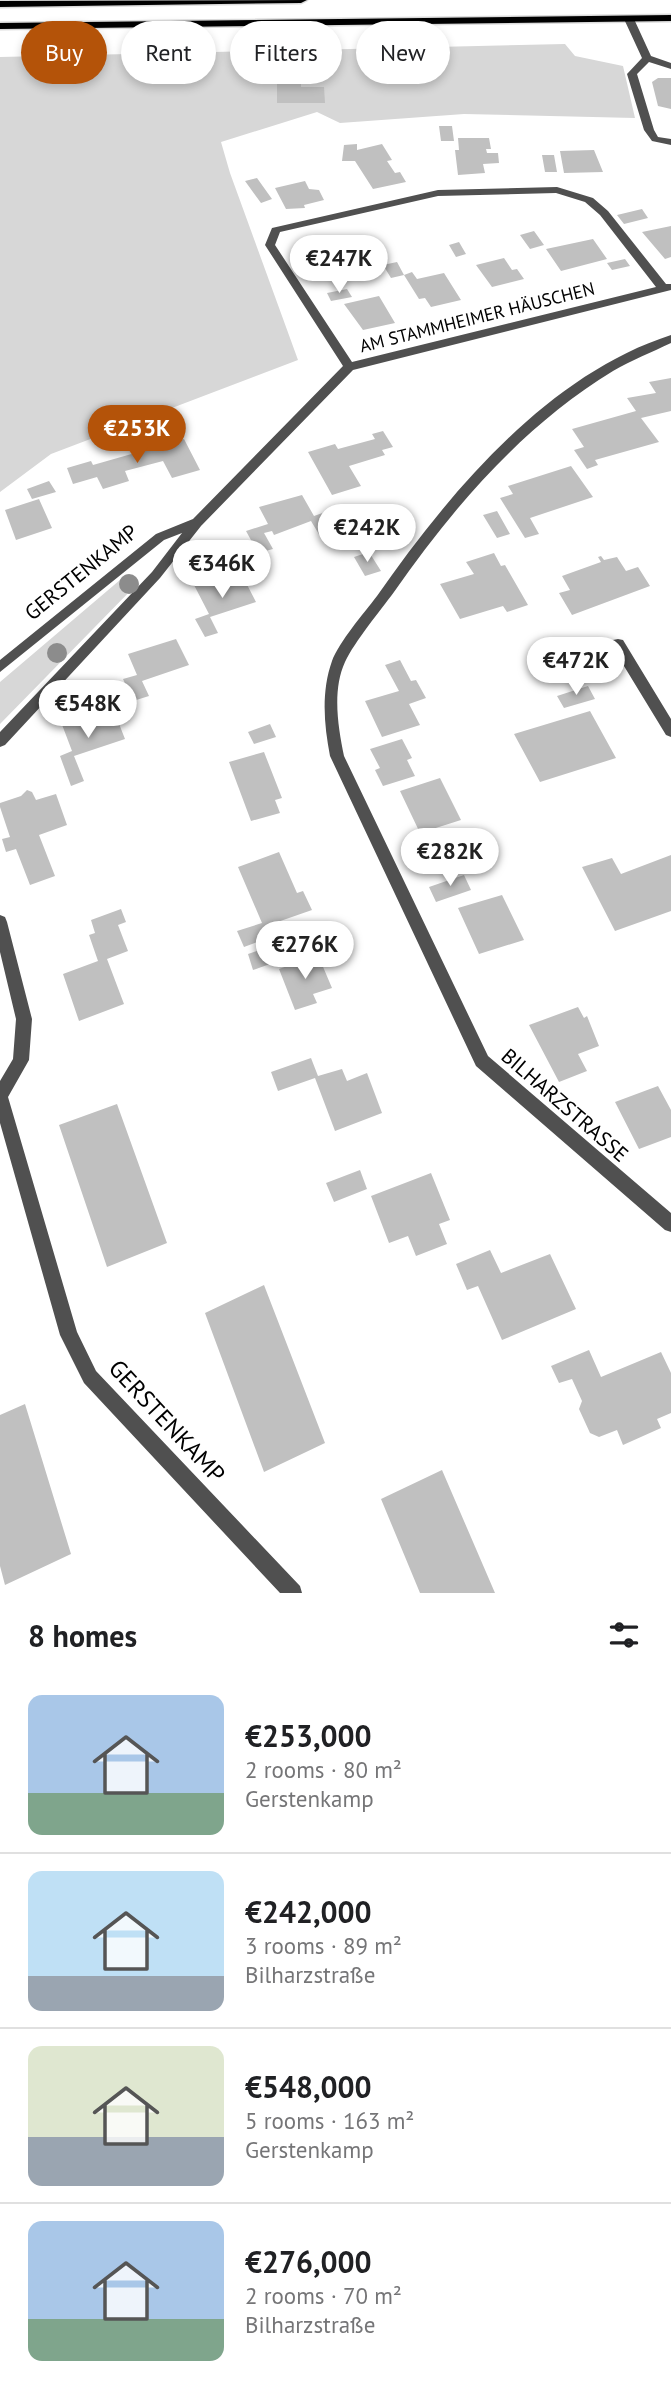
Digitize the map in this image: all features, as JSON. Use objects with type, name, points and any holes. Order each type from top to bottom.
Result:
[{"type":"main road","points":[[0,4],[301,0]]},
{"type":"main road","points":[[0,26],[655,18],[671,20]]},
{"type":"street","points":[[629,19],[647,58],[671,66]]},
{"type":"street","points":[[647,58],[632,74],[649,130],[655,139],[671,142]]},
{"type":"street","name":"AM STAMMHEIMER HÄUSCHEN","points":[[557,190],[589,200],[604,213],[667,288],[349,367],[270,245],[276,230],[439,193],[557,190]]},
{"type":"street","name":"BILHARZSTRASSE","points":[[671,339],[611,367],[567,396],[521,432],[480,471],[447,508],[339,660],[330,688],[329,720],[337,756],[482,1060],[671,1224]]},
{"type":"street","name":"GERSTENKAMP","points":[[0,741],[156,575],[197,523],[349,367]]},
{"type":"street","name":"GERSTENKAMP","points":[[0,667],[160,537],[197,523]]},
{"type":"street","points":[[618,644],[671,731]]},
{"type":"street","name":"GERSTENKAMP","points":[[0,922],[24,1019],[21,1060],[0,1096],[69,1335],[90,1377],[293,1593]]},
{"type":"shaded area","points":[[565,44],[575,56],[623,66],[635,118],[464,114],[340,123],[317,112],[221,142],[298,360],[51,454],[0,492],[0,57],[21,57],[21,84],[107,84],[107,55],[121,54],[121,84],[216,84],[216,52],[230,52],[230,84],[342,84],[342,49],[356,49],[356,84],[450,84],[450,47]]},
{"type":"shaded area","points":[[127,574],[139,582],[0,724],[0,682]]},
{"type":"building","points":[[658,78],[671,78],[671,109],[658,106],[652,82]]},
{"type":"building","points":[[277,84],[324,87],[325,103],[277,103]]},
{"type":"building","points":[[439,126],[452,126],[454,141],[441,141]]},
{"type":"building","points":[[458,138],[489,138],[491,149],[486,149],[487,153],[498,153],[499,163],[483,164],[485,173],[458,175],[455,150],[459,150]]},
{"type":"building","points":[[357,144],[357,150],[382,144],[392,160],[387,161],[395,173],[400,172],[406,182],[373,189],[355,161],[342,161],[344,145]]},
{"type":"building","points":[[594,150],[603,172],[564,173],[560,151]]},
{"type":"building","points":[[542,155],[554,155],[557,172],[545,172]]},
{"type":"building","points":[[257,178],[272,199],[261,203],[245,181]]},
{"type":"building","points":[[305,181],[309,189],[319,190],[324,200],[304,205],[305,208],[286,209],[275,188]]},
{"type":"building","points":[[642,209],[648,218],[624,224],[617,215]]},
{"type":"building","points":[[671,226],[671,257],[665,259],[642,232]]},
{"type":"building","points":[[534,231],[544,245],[530,249],[520,235]]},
{"type":"building","points":[[593,239],[607,259],[561,271],[546,249]]},
{"type":"building","points":[[459,242],[466,254],[456,257],[449,245]]},
{"type":"building","points":[[504,258],[512,270],[517,269],[524,279],[492,287],[476,265]]},
{"type":"building","points":[[625,259],[630,266],[612,270],[607,263]]},
{"type":"building","points":[[397,262],[404,275],[391,278],[383,265]]},
{"type":"building","points":[[412,272],[417,279],[444,273],[461,300],[431,307],[425,298],[419,299],[404,275]]},
{"type":"building","points":[[347,289],[352,297],[331,301],[327,293]]},
{"type":"building","points":[[379,296],[395,323],[363,330],[344,304]]},
{"type":"building","points":[[671,378],[671,411],[641,418],[659,442],[595,460],[598,465],[587,469],[574,450],[584,447],[572,429],[636,411],[627,398],[656,393],[649,382]]},
{"type":"building","points":[[383,431],[393,447],[382,450],[385,455],[349,466],[361,486],[332,495],[308,452],[335,444],[338,449],[375,439],[372,434]]},
{"type":"building","points":[[184,439],[200,470],[172,478],[163,461],[125,471],[129,481],[103,489],[97,477],[73,484],[67,468],[91,461],[93,465]]},
{"type":"building","points":[[571,466],[593,497],[530,518],[539,534],[525,538],[500,498],[513,494],[508,486]]},
{"type":"building","points":[[49,481],[56,492],[32,499],[27,489]]},
{"type":"building","points":[[302,495],[314,516],[328,511],[339,531],[320,536],[311,521],[274,535],[272,531],[264,533],[273,549],[258,553],[246,531],[268,524],[259,507]]},
{"type":"building","points":[[39,499],[52,528],[16,540],[5,510]]},
{"type":"building","points":[[497,511],[510,534],[497,538],[483,515]]},
{"type":"building","points":[[369,552],[381,571],[365,576],[354,557]]},
{"type":"building","points":[[494,553],[501,566],[505,565],[528,605],[507,612],[503,606],[460,619],[440,584],[474,574],[466,562]]},
{"type":"building","points":[[601,556],[604,560],[617,557],[626,571],[638,567],[650,586],[572,615],[559,593],[570,590],[562,576],[601,562],[598,557]]},
{"type":"building","points":[[242,575],[256,602],[210,617],[218,633],[205,637],[195,619],[209,614],[194,585],[212,579],[214,584]]},
{"type":"building","points":[[176,639],[189,665],[142,681],[149,696],[133,701],[123,679],[137,675],[128,654]]},
{"type":"building","points":[[400,660],[411,681],[416,680],[426,698],[409,704],[420,725],[382,737],[365,701],[399,691],[385,665]]},
{"type":"building","points":[[588,686],[595,699],[564,708],[557,696]]},
{"type":"building","points":[[114,711],[125,739],[74,756],[84,781],[71,786],[60,756],[72,751],[61,722],[80,716],[85,720]]},
{"type":"building","points":[[590,711],[616,758],[540,782],[514,734]]},
{"type":"building","points":[[270,724],[276,737],[254,744],[248,732]]},
{"type":"building","points":[[402,739],[412,758],[407,760],[415,776],[383,786],[375,770],[380,768],[370,749]]},
{"type":"building","points":[[264,752],[282,798],[275,800],[280,813],[251,821],[229,762]]},
{"type":"building","points":[[440,778],[461,820],[420,833],[400,791]]},
{"type":"building","points":[[27,790],[32,792],[36,800],[56,794],[67,825],[39,835],[55,876],[30,885],[16,849],[6,852],[2,839],[10,837],[0,807],[0,803],[21,796]]},
{"type":"building","points":[[279,852],[297,893],[303,891],[312,910],[266,926],[271,937],[244,947],[237,931],[262,923],[238,867]]},
{"type":"building","points":[[671,855],[671,911],[615,931],[582,867],[612,858],[621,874]]},
{"type":"building","points":[[464,875],[471,890],[436,902],[429,887]]},
{"type":"building","points":[[502,895],[524,940],[479,954],[458,908]]},
{"type":"building","points":[[121,909],[126,922],[118,925],[128,951],[107,959],[124,1004],[79,1021],[63,974],[98,961],[89,935],[95,933],[91,920]]},
{"type":"building","points":[[274,945],[281,960],[253,970],[248,954]]},
{"type":"building","points":[[318,955],[332,988],[313,994],[317,1003],[295,1010],[279,969]]},
{"type":"building","points":[[578,1007],[584,1018],[587,1016],[599,1046],[578,1054],[587,1071],[559,1082],[529,1025]]},
{"type":"building","points":[[311,1058],[318,1076],[342,1069],[347,1081],[367,1073],[382,1113],[335,1131],[315,1078],[278,1091],[271,1072]]},
{"type":"building","points":[[658,1086],[671,1110],[671,1137],[639,1149],[615,1102]]},
{"type":"building","points":[[117,1104],[167,1243],[107,1267],[59,1125]]},
{"type":"building","points":[[360,1170],[367,1189],[334,1202],[326,1183]]},
{"type":"building","points":[[431,1173],[450,1220],[439,1224],[447,1244],[416,1256],[408,1236],[389,1243],[371,1196]]},
{"type":"building","points":[[490,1250],[501,1273],[550,1254],[576,1309],[502,1340],[478,1286],[467,1290],[456,1264]]},
{"type":"building","points":[[264,1285],[325,1443],[264,1472],[205,1313]]},
{"type":"building","points":[[589,1350],[601,1377],[661,1352],[671,1373],[671,1413],[657,1419],[661,1428],[623,1445],[617,1430],[599,1437],[590,1433],[579,1409],[582,1401],[572,1379],[559,1383],[551,1366]]},
{"type":"building","points":[[25,1404],[71,1554],[5,1585],[0,1566],[0,1415]]},
{"type":"building","points":[[442,1470],[495,1593],[420,1593],[381,1499]]}]
